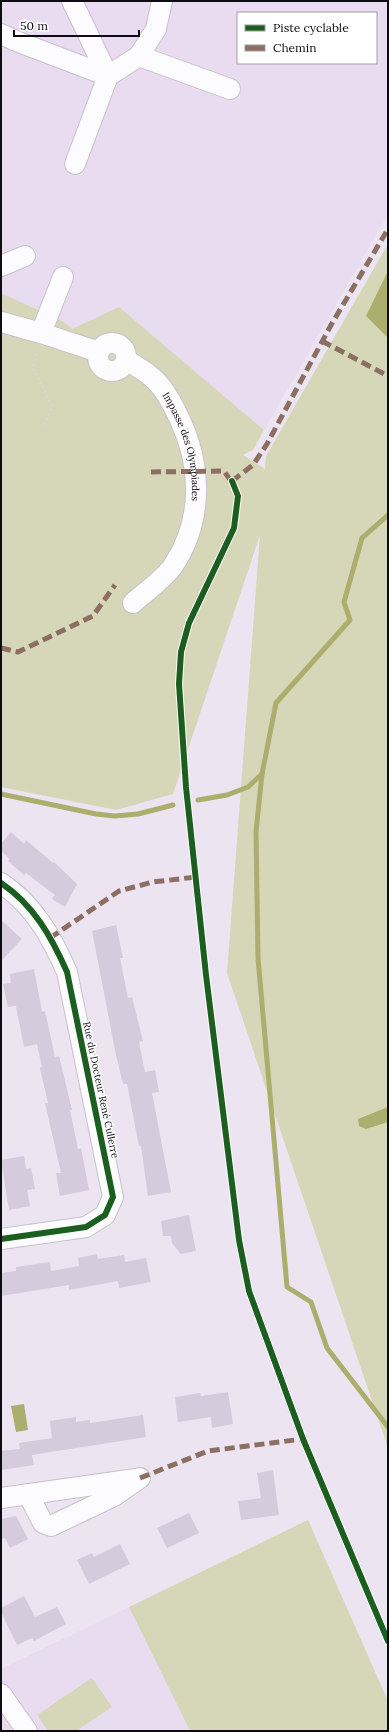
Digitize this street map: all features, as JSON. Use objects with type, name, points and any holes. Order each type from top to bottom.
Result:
[{"type":"street","points":[[72,1],[108,76]]},
{"type":"street","points":[[75,164],[108,76],[139,56],[156,29],[162,1]]},
{"type":"street","points":[[1,34],[108,76]]},
{"type":"street","points":[[139,56],[230,89]]},
{"type":"street","points":[[1,266],[25,256]]},
{"type":"street","points":[[1,322],[41,333],[63,277]]},
{"type":"street","name":"Impasse des Olympiades","points":[[41,333],[99,352],[100,364],[108,370],[117,370],[121,368],[126,360],[146,372],[162,387],[173,405],[185,431],[195,466],[197,487],[195,508],[186,542],[172,567],[133,603]]},
{"type":"street","name":"Rue du Docteur René Cullerre","points":[[1,884],[23,902],[41,922],[55,946],[67,972],[113,1197],[105,1215],[86,1227],[1,1239]]},
{"type":"street","points":[[1,1498],[28,1494],[88,1486],[140,1478],[114,1496],[51,1526],[43,1523],[28,1494]]},
{"type":"street","points":[[1,1694],[27,1731]]},
{"type":"path","points":[[36,354],[32,368],[52,406],[44,427]]},
{"type":"shaded area","points":[[1,1],[388,1],[388,214],[264,430],[119,307],[72,329],[64,322],[1,293]]},
{"type":"shaded area","points":[[388,244],[388,1448],[227,973],[260,535],[173,794],[116,810],[1,787],[1,293],[64,322],[72,329],[119,307],[264,430],[253,450],[243,455],[265,469],[266,456]]},
{"type":"shaded area","points":[[388,271],[388,338],[366,316]]},
{"type":"shaded area","points":[[388,1107],[388,1122],[366,1129],[359,1126],[358,1119]]},
{"type":"shaded area","points":[[24,1404],[28,1430],[16,1432],[11,1406]]},
{"type":"shaded area","points":[[308,1520],[388,1701],[388,1731],[190,1731],[129,1607]]},
{"type":"shaded area","points":[[129,1607],[190,1731],[1,1731],[1,1669]]},
{"type":"shaded area","points":[[92,1678],[112,1707],[76,1731],[48,1731],[37,1715]]},
{"type":"building","points":[[11,832],[24,844],[26,840],[53,863],[54,862],[77,884],[65,907],[52,899],[55,895],[26,873],[24,875],[8,861],[10,859],[1,851],[1,844]]},
{"type":"building","points":[[1,920],[22,939],[1,961]]},
{"type":"building","points":[[116,925],[123,958],[120,958],[128,998],[132,997],[143,1041],[139,1042],[145,1072],[155,1070],[159,1092],[152,1093],[171,1192],[148,1196],[141,1146],[139,1146],[127,1084],[123,1084],[116,1055],[92,931]]},
{"type":"building","points":[[34,969],[42,1012],[45,1011],[55,1057],[59,1056],[72,1110],[70,1110],[78,1149],[81,1148],[89,1190],[60,1196],[56,1173],[61,1173],[45,1103],[48,1103],[40,1068],[42,1067],[37,1044],[24,1047],[16,1006],[8,1007],[3,984],[11,983],[10,974]]},
{"type":"building","points":[[24,1156],[26,1169],[31,1168],[35,1189],[27,1190],[30,1206],[9,1210],[1,1160]]},
{"type":"building","points":[[189,1215],[196,1251],[181,1254],[172,1243],[171,1236],[163,1236],[161,1221]]},
{"type":"building","points":[[97,1254],[98,1259],[124,1255],[125,1262],[146,1258],[151,1282],[119,1288],[118,1281],[69,1290],[69,1285],[1,1296],[1,1273],[16,1271],[16,1267],[50,1262],[51,1271],[79,1266],[78,1258]]},
{"type":"building","points":[[228,1392],[233,1424],[212,1428],[211,1417],[178,1422],[175,1397],[200,1393],[201,1396]]},
{"type":"building","points":[[143,1415],[146,1437],[32,1455],[34,1465],[1,1470],[1,1451],[20,1449],[19,1443],[52,1438],[50,1421],[76,1417],[76,1422],[90,1420],[90,1423]]},
{"type":"building","points":[[273,1470],[279,1515],[241,1520],[238,1501],[261,1498],[257,1473]]},
{"type":"building","points":[[189,1513],[199,1533],[167,1548],[157,1528]]},
{"type":"building","points":[[16,1516],[28,1539],[10,1548],[5,1538],[1,1539],[1,1519]]},
{"type":"building","points":[[120,1544],[130,1564],[89,1584],[77,1560],[92,1553],[94,1557]]},
{"type":"building","points":[[24,1596],[35,1617],[57,1607],[66,1624],[34,1641],[32,1638],[17,1645],[1,1612],[1,1608]]},
{"type":"waterway","points":[[388,515],[362,538],[344,602],[350,620],[276,703],[262,774],[256,832],[258,958],[287,1287],[311,1302],[327,1348],[388,1427]]},
{"type":"waterway","points":[[198,800],[227,795],[248,787],[262,774]]},
{"type":"waterway","points":[[1,794],[96,814],[115,816],[138,814],[173,805]]},
{"type":"marked path","points":[[232,481],[253,465],[267,444],[331,325],[388,229]]},
{"type":"marked path","points":[[322,341],[388,376]]},
{"type":"marked path","points":[[151,472],[224,471],[233,484]]},
{"type":"marked path","points":[[1,648],[18,652],[93,616],[115,585]]},
{"type":"marked path","points":[[50,938],[119,891],[153,882],[196,877]]},
{"type":"marked path","points":[[140,1478],[208,1451],[303,1439]]},
{"type":"cycle path","points":[[232,481],[238,496],[234,528],[189,623],[181,652],[179,684],[186,787],[206,975],[239,1240],[249,1291],[303,1439],[388,1641]]},
{"type":"cycle path","points":[[1,883],[23,901],[41,923],[67,972],[113,1197],[105,1215],[86,1227],[1,1239]]}]
